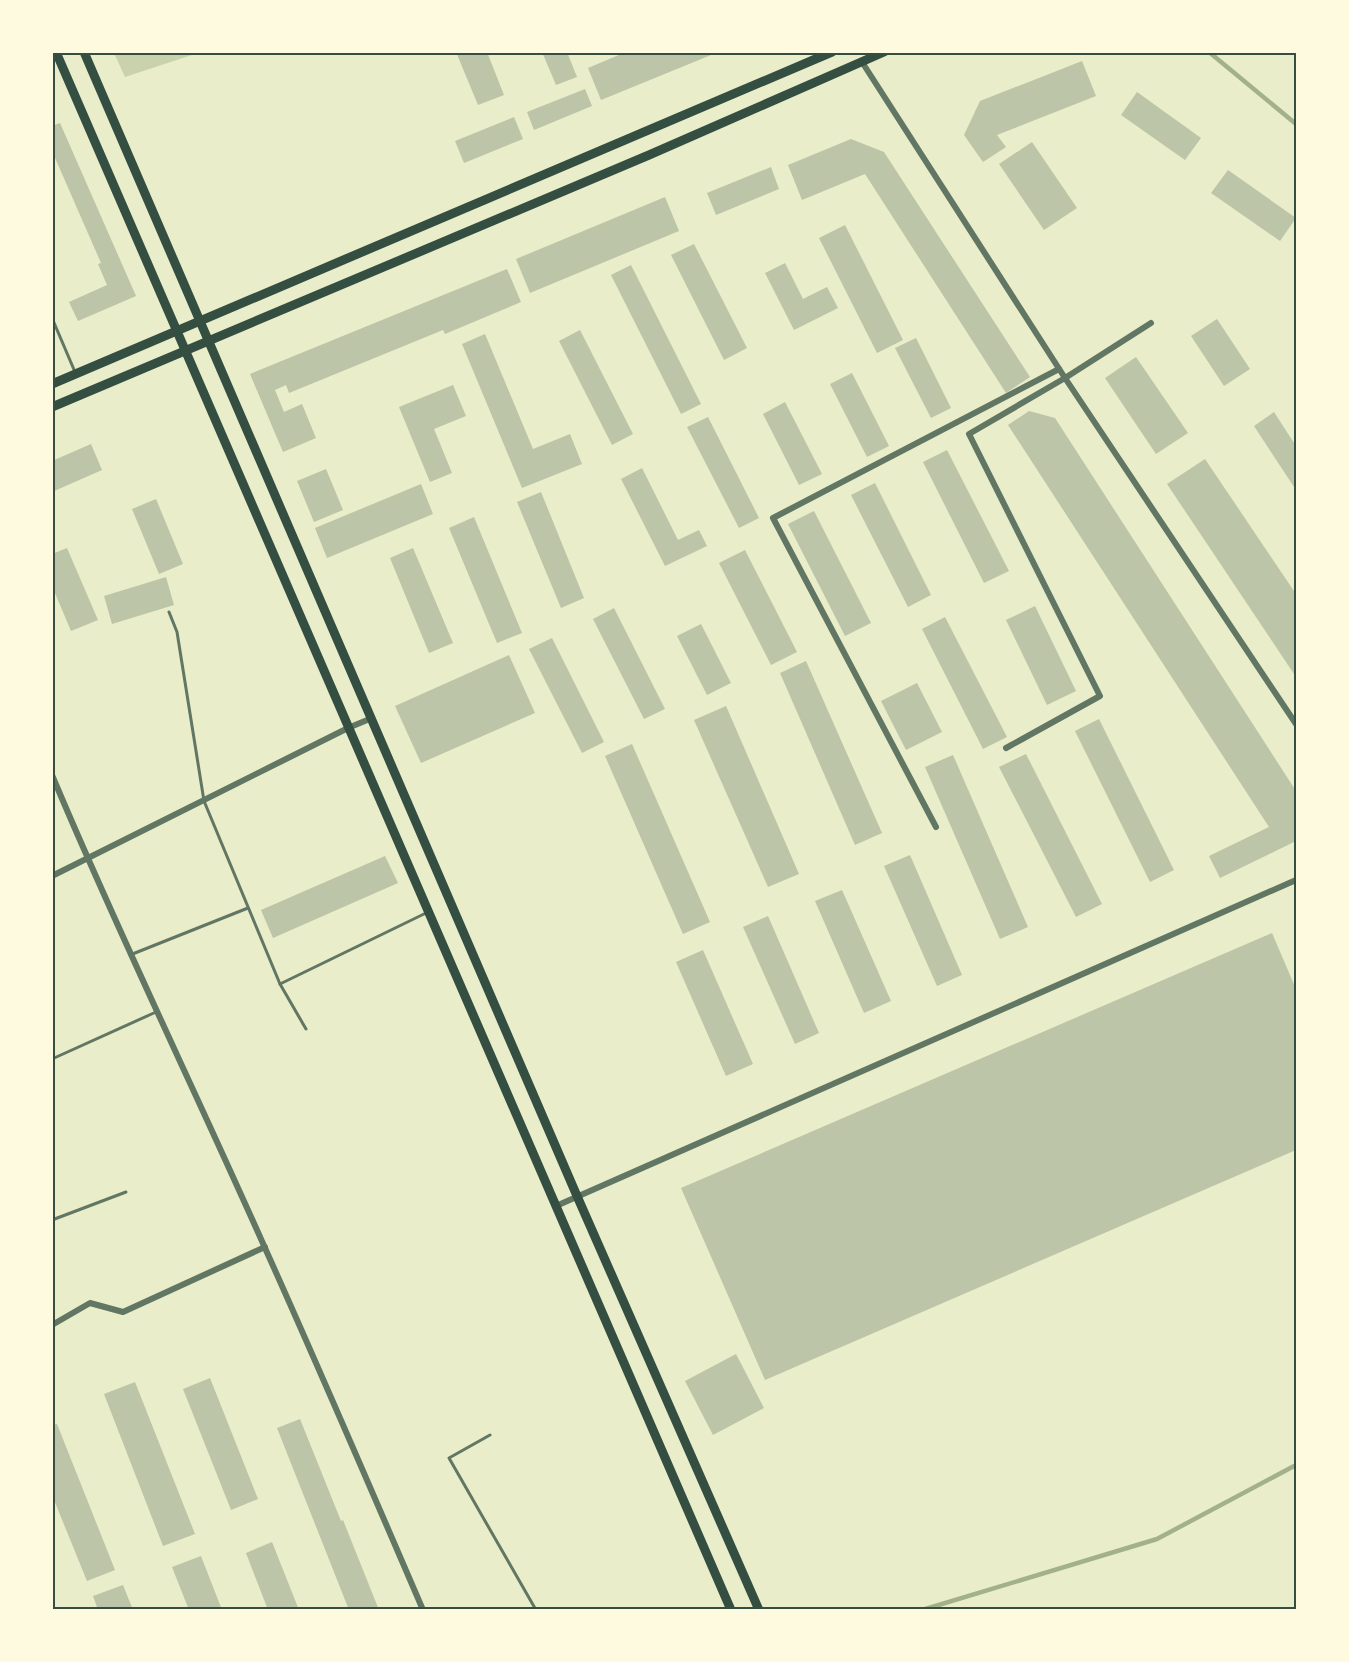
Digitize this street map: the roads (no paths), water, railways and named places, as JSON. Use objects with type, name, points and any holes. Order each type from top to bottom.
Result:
[{"type":"main road","points":[[56,52],[731,1610]]},
{"type":"main road","points":[[84,52],[577,1196],[759,1610]]},
{"type":"main road","points":[[52,384],[832,52]]},
{"type":"main road","points":[[52,407],[649,155],[884,52]]},
{"type":"street","points":[[862,62],[1059,369],[1296,724]]},
{"type":"street","points":[[1006,748],[1100,696],[969,434],[1065,378],[1151,323]]},
{"type":"street","points":[[936,827],[773,518],[1059,369]]},
{"type":"street","points":[[52,876],[372,718]]},
{"type":"street","points":[[52,775],[130,955],[265,1247],[423,1610]]},
{"type":"street","points":[[556,1206],[1296,880]]},
{"type":"street","points":[[52,1325],[90,1303],[123,1312],[265,1247]]},
{"type":"lane","points":[[52,318],[76,374]]},
{"type":"lane","points":[[169,612],[177,632],[204,801],[280,984],[306,1029]]},
{"type":"lane","points":[[130,955],[248,908]]},
{"type":"lane","points":[[280,984],[428,912]]},
{"type":"lane","points":[[52,1059],[156,1012]]},
{"type":"lane","points":[[52,1220],[126,1192]]},
{"type":"lane","points":[[490,1435],[449,1458],[536,1610]]},
{"type":"waterway","points":[[1209,52],[1296,124]]},
{"type":"waterway","points":[[922,1610],[1157,1539],[1296,1465]]}]
